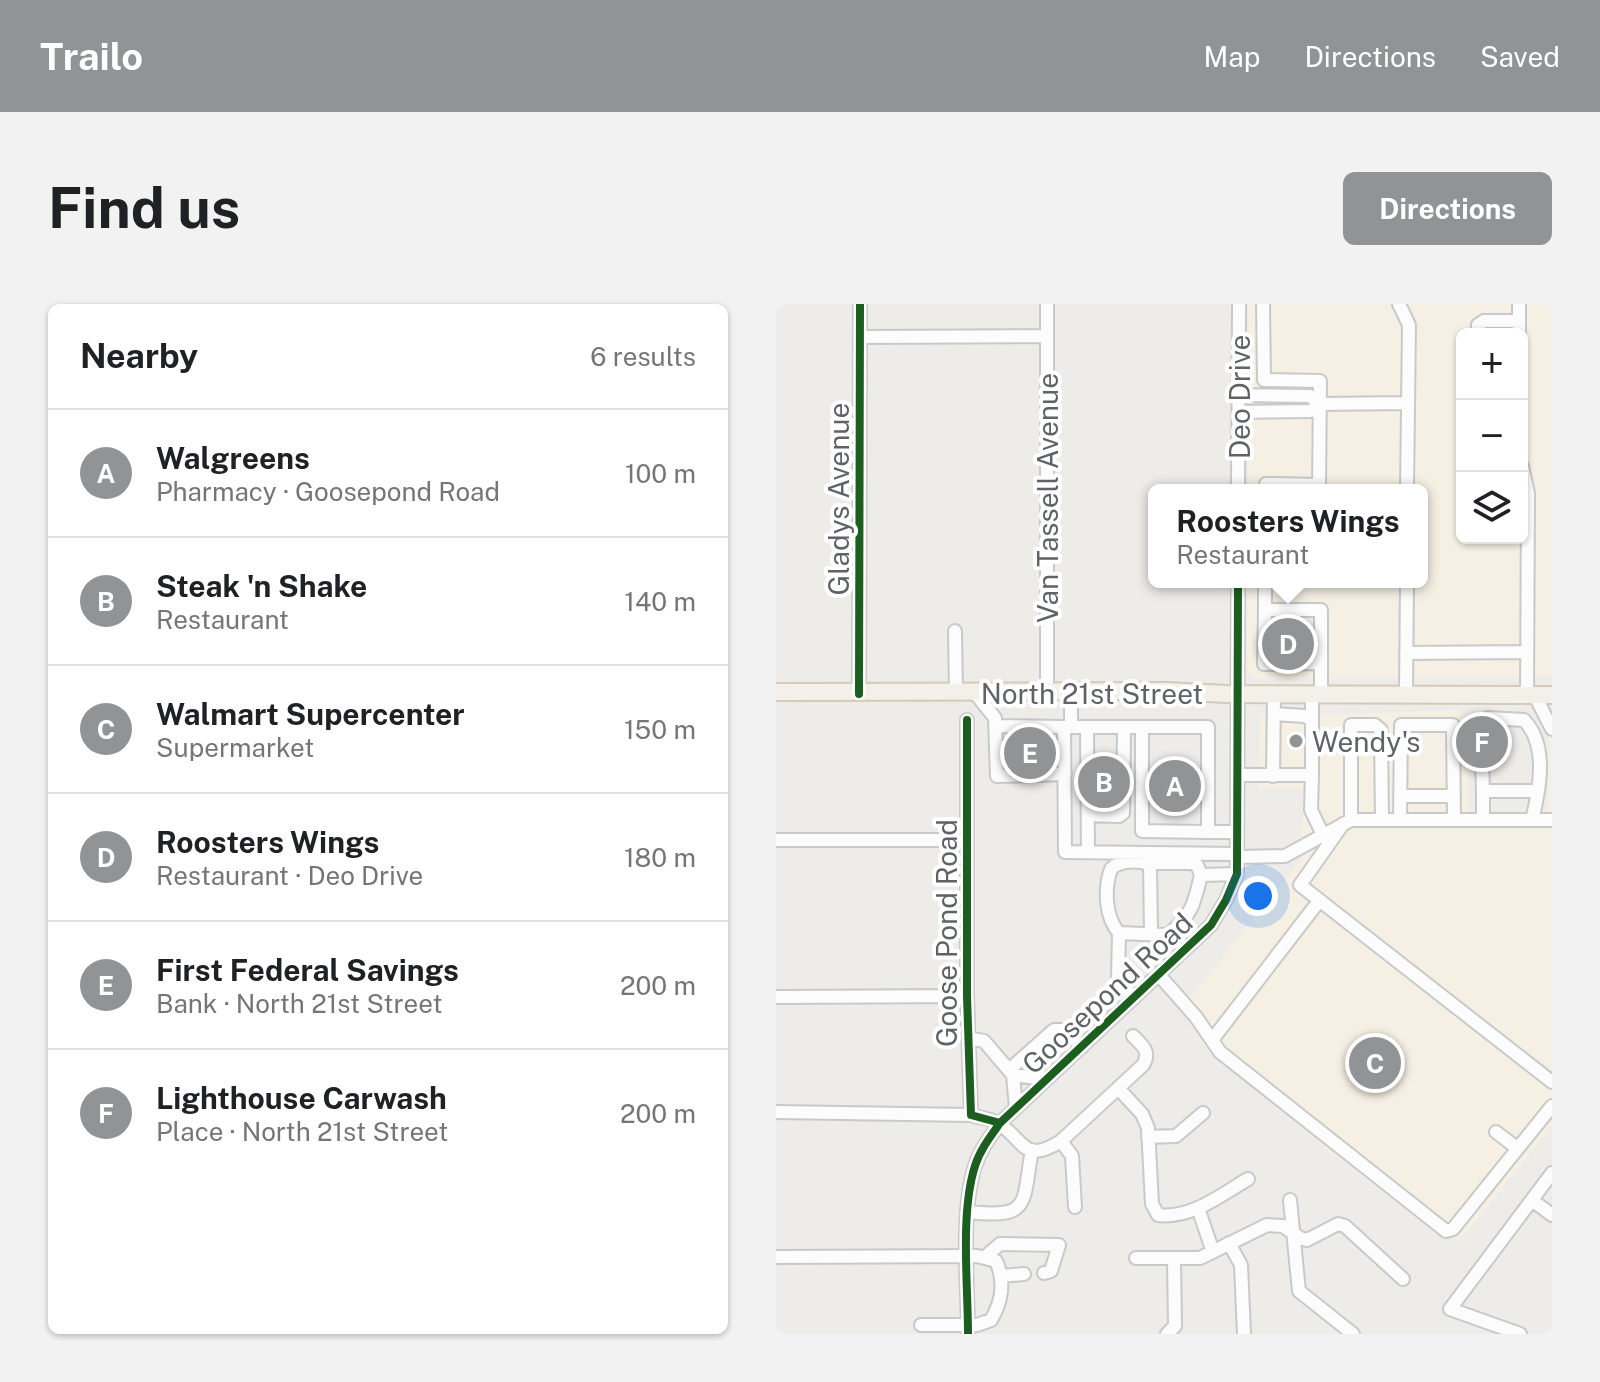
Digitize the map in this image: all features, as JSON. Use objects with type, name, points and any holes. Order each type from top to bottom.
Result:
[{"type":"main road","name":"North 21st Street","points":[[776,692],[1552,695]]},
{"type":"street","name":"Gladys Avenue","points":[[859,694],[860,304]]},
{"type":"street","name":"Van Tassell Avenue","points":[[1047,304],[1047,693]]},
{"type":"street","name":"Deo Drive","points":[[1238,484],[1239,304]]},
{"type":"street","points":[[1263,304],[1264,380],[1320,381],[1319,484]]},
{"type":"street","points":[[1399,304],[1409,325],[1407,484]]},
{"type":"street","points":[[1478,328],[1484,321],[1519,328],[1519,304]]},
{"type":"street","points":[[860,337],[1047,336]]},
{"type":"street","points":[[1239,395],[1310,396],[1319,404]]},
{"type":"street","points":[[1239,412],[1311,411],[1319,404],[1408,403]]},
{"type":"street","points":[[1528,544],[1530,694],[1550,727],[1536,732]]},
{"type":"street","points":[[1238,588],[1238,693]]},
{"type":"street","points":[[1265,588],[1264,664],[1321,663]]},
{"type":"street","points":[[1406,694],[1407,588]]},
{"type":"street","points":[[1265,610],[1321,610],[1321,663],[1312,720],[1311,810],[1323,835]]},
{"type":"street","points":[[955,631],[956,693]]},
{"type":"street","points":[[1406,653],[1527,652]]},
{"type":"street","points":[[1071,692],[1065,774],[1065,852],[1285,856],[1347,822],[1552,820]]},
{"type":"street","points":[[975,693],[989,708],[997,726],[997,776],[1065,774]]},
{"type":"street","name":"Goosepond Road","points":[[968,1212],[975,1164],[1000,1123],[1211,925],[1226,900],[1237,874],[1238,693]]},
{"type":"street","points":[[1273,776],[1274,694]]},
{"type":"street","points":[[1274,714],[1304,716],[1312,720]]},
{"type":"street","points":[[1482,735],[1482,722],[1488,718],[1524,720],[1536,732],[1540,769],[1532,820]]},
{"type":"street","name":"Goose Pond Road","points":[[967,720],[967,996],[971,1115]]},
{"type":"street","points":[[1382,820],[1381,730],[1375,725],[1351,725],[1347,822],[1300,885],[1552,1082]]},
{"type":"street","points":[[1400,820],[1401,725],[1453,725],[1454,820]]},
{"type":"street","points":[[997,726],[1208,727],[1208,832]]},
{"type":"street","points":[[1087,727],[1088,852]]},
{"type":"street","points":[[1088,815],[1119,816],[1123,813],[1124,727]]},
{"type":"street","points":[[1142,727],[1142,831],[1237,832]]},
{"type":"street","points":[[1482,763],[1483,820]]},
{"type":"street","points":[[1238,775],[1312,775]]},
{"type":"street","points":[[1483,791],[1538,791]]},
{"type":"street","points":[[1400,796],[1454,796]]},
{"type":"street","points":[[776,840],[967,840]]},
{"type":"street","points":[[1119,933],[1168,935],[1185,920],[1195,905],[1201,875],[1197,865],[1121,863],[1111,869],[1108,876],[1108,916],[1119,933],[1118,978],[1134,998]]},
{"type":"street","points":[[1150,865],[1151,934]]},
{"type":"street","points":[[1201,875],[1237,874]]},
{"type":"street","points":[[1212,1040],[1319,901]]},
{"type":"street","points":[[1159,975],[1196,1017],[1220,1052],[1446,1231],[1453,1229],[1552,1106]]},
{"type":"street","points":[[776,997],[967,996]]},
{"type":"street","points":[[1011,1073],[1054,1030],[1065,1030],[1082,1047]]},
{"type":"street","points":[[776,1112],[971,1115],[1000,1123],[1023,1148],[1045,1149],[1061,1141],[1147,1059],[1146,1050],[1133,1036]]},
{"type":"street","points":[[968,1038],[984,1041],[1011,1073],[1016,1108]]},
{"type":"street","points":[[1011,1073],[1047,1079]]},
{"type":"street","points":[[1118,1088],[1142,1114],[1148,1128],[1154,1209],[1158,1215],[1198,1208],[1248,1179]]},
{"type":"street","points":[[1148,1137],[1176,1136],[1203,1113]]},
{"type":"street","points":[[1496,1132],[1517,1148]]},
{"type":"street","points":[[1061,1141],[1072,1156],[1075,1207]]},
{"type":"street","points":[[968,1329],[968,1212],[1001,1215],[1018,1207],[1026,1194],[1032,1150]]},
{"type":"street","points":[[1520,1334],[1450,1309],[1552,1173]]},
{"type":"street","points":[[1290,1200],[1299,1291],[1353,1334]]},
{"type":"street","points":[[1533,1201],[1552,1215]]},
{"type":"street","points":[[1198,1208],[1213,1252]]},
{"type":"street","points":[[1136,1258],[1200,1258],[1267,1225],[1283,1226],[1307,1240],[1334,1224],[1345,1226],[1403,1279]]},
{"type":"street","points":[[1229,1243],[1241,1265],[1244,1334]]},
{"type":"street","points":[[985,1257],[1000,1244],[1059,1245],[1051,1271],[1044,1273]]},
{"type":"street","points":[[776,1257],[985,1257],[996,1261],[1001,1276],[1001,1293],[991,1320],[968,1329],[921,1325]]},
{"type":"street","points":[[1167,1334],[1175,1326],[1174,1259]]},
{"type":"street","points":[[1001,1276],[1024,1274]]},
{"type":"shaded area","points":[[1248,304],[1552,304],[1552,677],[1257,679],[1247,669],[1247,588],[1428,588],[1428,484],[1248,484]]},
{"type":"shaded area","points":[[1286,710],[1325,715],[1457,710],[1468,720],[1469,815],[1548,815],[1549,736],[1552,731],[1552,1126],[1466,1233],[1456,1238],[1446,1239],[1437,1234],[1209,1052],[1181,1009],[1300,861],[1304,789],[1259,789],[1260,714]]},
{"type":"cycle path","points":[[859,694],[860,304]]},
{"type":"cycle path","points":[[968,1334],[968,1205],[970,1185],[982,1149],[1000,1123],[1211,925],[1237,874],[1238,588]]},
{"type":"cycle path","points":[[967,720],[967,996],[971,1115],[1000,1123]]},
{"type":"place","name":"Roosters Wings","points":[[1288,644]]},
{"type":"place","name":"Wendy's","points":[[1296,741]]},
{"type":"place","name":"Lighthouse Carwash","points":[[1482,742]]},
{"type":"place","name":"First Federal Savings","points":[[1030,753]]},
{"type":"place","name":"Steak 'n Shake","points":[[1104,782]]},
{"type":"place","name":"Walgreens","points":[[1175,786]]},
{"type":"place","name":"Walmart Supercenter","points":[[1375,1063]]}]
